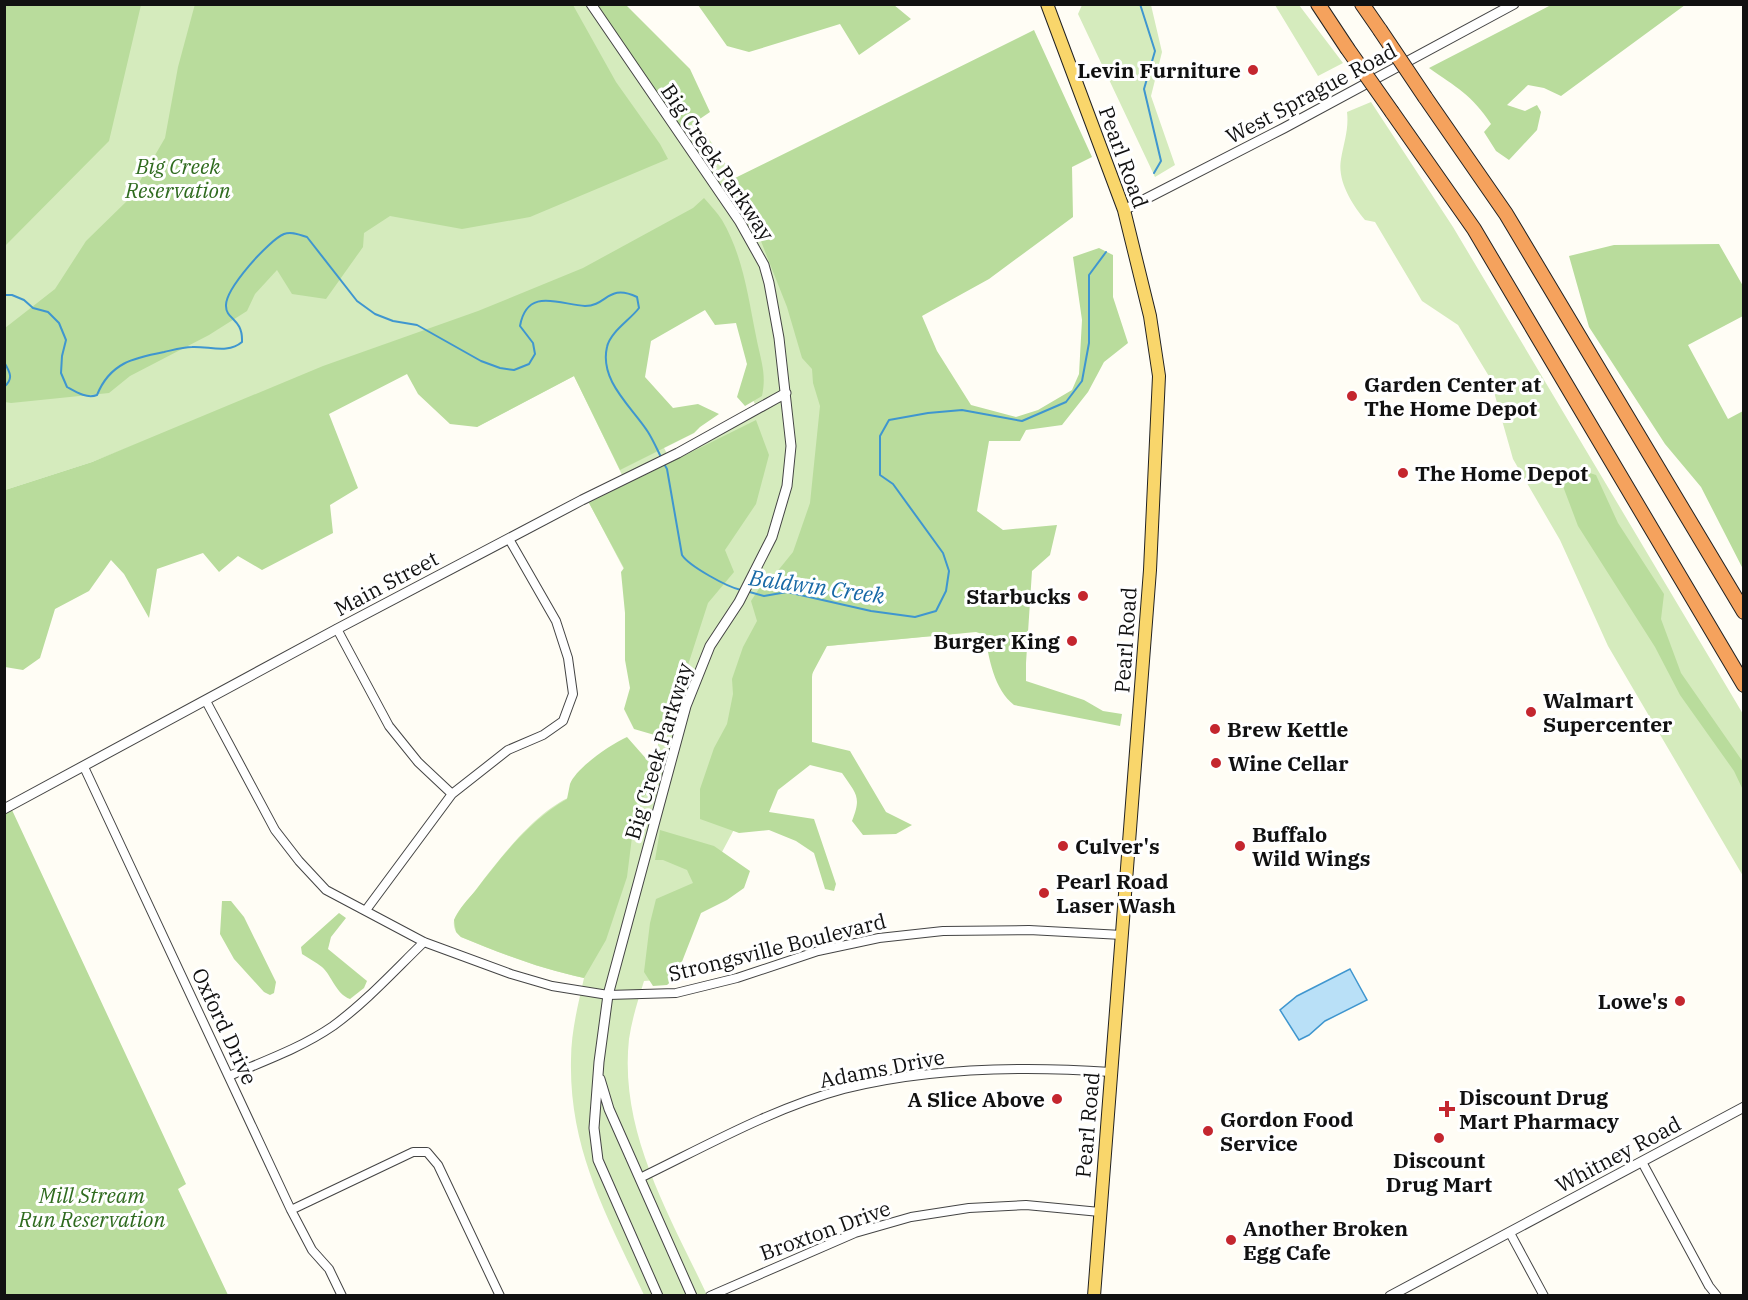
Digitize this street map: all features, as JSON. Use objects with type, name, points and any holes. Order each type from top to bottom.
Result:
[{"type":"highway","points":[[1318,4],[1474,230],[1743,685]]},
{"type":"highway","points":[[1362,4],[1506,214],[1743,612]]},
{"type":"main road","name":"Pearl Road","points":[[1047,4],[1124,210],[1150,316],[1159,376],[1150,570],[1094,1296]]},
{"type":"street","name":"Big Creek Parkway","points":[[591,4],[740,222],[756,249],[769,283],[786,393],[791,446],[788,486],[772,537],[739,602],[710,646],[686,706],[608,995],[594,1128],[598,1160],[658,1296]]},
{"type":"street","name":"West Sprague Road","points":[[1124,210],[1299,120],[1514,4]]},
{"type":"street","name":"Main Street","points":[[4,809],[336,629],[678,453],[786,393]]},
{"type":"street","points":[[366,910],[452,794],[508,750],[543,735],[563,721],[573,694],[568,658],[556,621],[508,539]]},
{"type":"street","points":[[336,629],[389,726],[418,762],[452,794]]},
{"type":"street","name":"Strongsville Boulevard","points":[[206,701],[281,838],[326,890],[424,942],[552,986],[608,995],[676,993],[737,978],[818,951],[879,938],[936,932],[1029,930],[1122,935]]},
{"type":"street","name":"Oxford Drive","points":[[84,767],[291,1210],[312,1250],[329,1269],[342,1296]]},
{"type":"street","points":[[229,1076],[296,1048],[331,1027],[360,1004],[424,942]]},
{"type":"street","name":"Adams Drive","points":[[640,1178],[751,1124],[843,1090],[955,1071],[1052,1068],[1111,1072]]},
{"type":"street","name":"Big Creek Parkway","points":[[598,1074],[609,1109],[692,1296]]},
{"type":"street","name":"Whitney Road","points":[[1390,1296],[1743,1107]]},
{"type":"street","points":[[291,1210],[413,1152],[427,1152],[438,1165],[500,1296]]},
{"type":"street","points":[[1642,1162],[1709,1286],[1717,1296]]},
{"type":"street","name":"Broxton Drive","points":[[710,1296],[855,1233],[911,1217],[969,1208],[1026,1205],[1100,1212]]},
{"type":"street","points":[[1510,1233],[1544,1296]]},
{"type":"green space","points":[[5,4],[141,5],[109,141],[5,246]]},
{"type":"green space","points":[[195,4],[573,5],[616,82],[668,159],[530,217],[462,229],[390,216],[364,233],[363,247],[326,299],[292,294],[277,270],[255,294],[247,311],[209,335],[130,376],[109,393],[5,402],[5,328],[55,289],[86,241],[130,198],[165,138],[178,67]]},
{"type":"green space","name":"Big Creek Reservation","points":[[5,5],[622,5],[739,184],[967,630],[963,633],[818,647],[810,687],[714,867],[672,979],[644,981],[629,1039],[628,1073],[632,1107],[639,1140],[650,1171],[707,1295],[644,1295],[593,1182],[576,1124],[572,1093],[572,1039],[584,978],[537,966],[461,937],[454,926],[459,911],[505,853],[530,826],[558,803],[578,794],[650,790],[658,745],[659,711],[628,577],[587,499],[624,479],[574,376],[477,427],[451,377],[392,342],[92,462],[5,490]],"holes":[[[736,289],[752,398],[757,408],[668,456],[618,353]]]},
{"type":"green space","points":[[596,5],[626,5],[690,69],[710,112],[683,132]]},
{"type":"green space","points":[[698,5],[894,5],[911,19],[859,55],[840,24],[749,52],[727,46]]},
{"type":"green space","points":[[1082,5],[1151,5],[1162,52],[1151,96],[1175,165],[1155,177],[1078,14]]},
{"type":"green space","points":[[1275,5],[1299,5],[1343,63],[1318,76]]},
{"type":"green space","points":[[1551,5],[1685,5],[1561,96],[1544,88],[1528,85],[1507,105],[1525,111],[1537,105],[1541,112],[1537,130],[1509,160],[1496,151],[1484,132],[1491,124],[1477,106],[1463,92],[1429,68]]},
{"type":"green space","points":[[1034,30],[1092,157],[1072,167],[1073,217],[989,279],[922,316],[937,351],[971,405],[1016,417],[1038,410],[1072,390],[1079,374],[1082,320],[1073,257],[1099,248],[1113,255],[1113,297],[1128,343],[1104,362],[1088,392],[1062,425],[1026,430],[1020,441],[989,441],[977,511],[1003,530],[1057,525],[1050,555],[1032,571],[1026,681],[1084,700],[1103,711],[1122,714],[1120,726],[1014,705],[997,682],[985,635],[976,632],[827,646],[812,674],[812,742],[850,751],[886,812],[912,825],[896,834],[863,835],[852,821],[857,800],[842,773],[810,765],[778,790],[769,812],[814,819],[836,884],[834,891],[825,889],[814,853],[796,841],[769,830],[739,833],[700,819],[700,789],[714,748],[727,724],[733,694],[732,679],[743,647],[757,621],[751,601],[764,581],[776,573],[793,552],[810,503],[820,406],[813,383],[812,369],[802,358],[787,307],[751,216],[733,193],[735,178]]},
{"type":"green space","points":[[1371,102],[1453,227],[1743,714],[1743,876],[1608,646],[1560,540],[1513,459],[1490,378],[1458,325],[1422,301],[1375,222],[1365,220],[1343,184],[1340,167],[1347,130],[1347,112]]},
{"type":"green space","points":[[704,198],[722,220],[740,262],[762,366],[764,380],[762,396],[745,406],[737,397],[747,364],[736,323],[715,325],[705,310],[651,341],[645,377],[673,408],[698,404],[719,414],[694,433],[620,470],[574,376],[477,427],[450,424],[418,394],[407,374],[329,414],[358,488],[330,505],[333,533],[262,570],[238,556],[219,572],[203,553],[157,569],[149,618],[124,574],[111,560],[89,591],[55,609],[40,658],[23,670],[5,667],[5,490],[92,462],[323,366],[478,311],[583,268],[693,208]]},
{"type":"green space","points":[[1719,244],[1743,286],[1743,316],[1688,345],[1728,419],[1743,411],[1743,569],[1701,487],[1665,444],[1589,327],[1569,256],[1614,245]]},
{"type":"green space","points":[[756,420],[769,455],[756,504],[725,550],[734,572],[708,603],[679,693],[658,745],[658,736],[634,729],[624,709],[630,688],[625,660],[625,613],[621,572],[624,568],[589,503]]},
{"type":"green space","points":[[1578,469],[1596,475],[1618,523],[1664,594],[1661,619],[1681,673],[1743,762],[1743,790],[1734,771],[1680,695],[1655,647],[1578,526],[1558,473]]},
{"type":"green space","points":[[627,737],[649,762],[650,790],[636,805],[627,877],[606,940],[584,978],[522,960],[461,937],[456,932],[454,920],[496,864],[541,817],[567,799],[570,784],[586,764]]},
{"type":"green space","name":"Mill Stream Run Reservation","points":[[12,810],[186,1184],[178,1189],[228,1295],[5,1296],[4,813]]},
{"type":"green space","points":[[660,830],[714,846],[750,871],[744,888],[727,900],[701,913],[676,977],[667,985],[653,986],[644,972],[650,923],[656,899],[693,883],[687,870],[663,860],[655,860]]},
{"type":"green space","points":[[222,901],[231,901],[244,917],[276,982],[274,993],[270,995],[264,992],[234,959],[220,934]]},
{"type":"green space","points":[[339,913],[346,918],[331,937],[328,949],[367,981],[364,988],[350,999],[341,993],[322,967],[302,954],[301,947]]},
{"type":"water","points":[[1350,969],[1367,1000],[1325,1021],[1309,1035],[1299,1040],[1280,1010],[1297,996]]},
{"type":"waterway","name":"Baldwin Creek","points":[[1140,4],[1155,51],[1144,89],[1161,161],[1154,173]]},
{"type":"waterway","name":"Baldwin Creek","points":[[4,295],[12,295],[24,300],[33,308],[48,312],[59,323],[66,340],[61,373],[67,387],[89,396],[97,395],[102,384],[116,369],[133,360],[185,348],[231,348],[242,342],[240,328],[227,311],[228,298],[240,277],[268,245],[287,233],[307,237],[357,301],[375,314],[393,321],[417,325],[481,361],[500,368],[514,370],[529,364],[535,354],[533,343],[520,326],[530,306],[546,301],[585,306],[598,303],[620,292],[627,293],[637,297],[639,308],[616,331],[609,342],[606,359],[608,371],[618,393],[648,432],[661,457]]},
{"type":"waterway","name":"Baldwin Creek","points":[[746,591],[764,596],[787,592],[871,611],[915,617],[936,611],[946,591],[949,571],[943,553],[893,484],[880,475],[880,436],[889,420],[962,410],[1022,421],[1066,402],[1082,381],[1089,343],[1089,275],[1106,252]]},
{"type":"waterway","name":"Baldwin Creek","points":[[4,362],[10,375],[4,387]]},
{"type":"waterway","name":"Baldwin Creek","points":[[663,462],[667,469],[682,555],[709,576],[741,590]]},
{"type":"place","name":"Levin Furniture","points":[[1253,70]]},
{"type":"place","name":"Garden Center at The Home Depot","points":[[1352,396]]},
{"type":"place","name":"The Home Depot","points":[[1403,473]]},
{"type":"place","name":"Starbucks","points":[[1083,596]]},
{"type":"place","name":"Burger King","points":[[1072,641]]},
{"type":"place","name":"Walmart Supercenter","points":[[1531,712]]},
{"type":"place","name":"Brew Kettle","points":[[1215,729]]},
{"type":"place","name":"Wine Cellar","points":[[1216,763]]},
{"type":"place","name":"Culver's","points":[[1063,846]]},
{"type":"place","name":"Buffalo Wild Wings","points":[[1240,846]]},
{"type":"place","name":"Pearl Road Laser Wash","points":[[1044,893]]},
{"type":"place","name":"Lowe's","points":[[1680,1001]]},
{"type":"place","name":"A Slice Above","points":[[1057,1099]]},
{"type":"place","name":"Discount Drug Mart Pharmacy","points":[[1447,1109]]},
{"type":"place","name":"Gordon Food Service","points":[[1208,1131]]},
{"type":"place","name":"Discount Drug Mart","points":[[1439,1138]]},
{"type":"place","name":"Another Broken Egg Cafe","points":[[1231,1240]]}]
